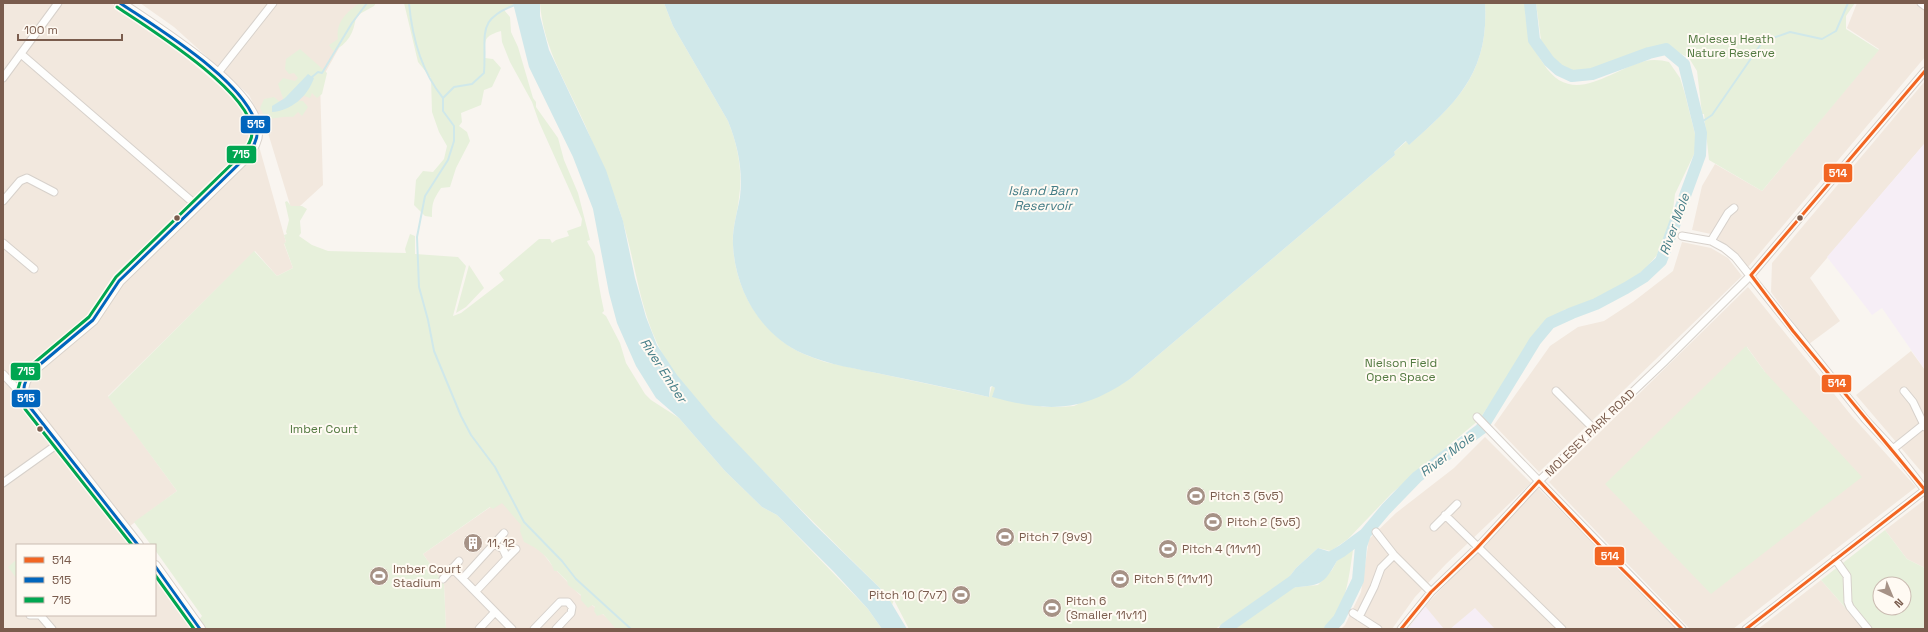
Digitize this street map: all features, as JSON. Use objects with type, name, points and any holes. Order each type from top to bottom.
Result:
[{"type":"main road","points":[[120,3],[217,74],[249,108],[255,120],[257,133],[254,146],[245,158],[119,281],[94,320],[31,372],[25,381],[23,389],[27,403],[137,544]]},
{"type":"main road","points":[[156,567],[200,629]]},
{"type":"street","points":[[3,78],[58,3]]},
{"type":"street","points":[[217,74],[273,3]]},
{"type":"street","points":[[1921,3],[1925,6]]},
{"type":"street","points":[[21,54],[196,205]]},
{"type":"street","name":"MOLESEY PARK ROAD","points":[[1401,629],[1431,592],[1477,548],[1539,481],[1751,275],[1925,71]]},
{"type":"street","points":[[3,201],[20,181],[27,178],[54,192]]},
{"type":"street","points":[[1711,241],[1728,213],[1734,208]]},
{"type":"street","points":[[1682,236],[1711,241],[1724,248],[1751,275],[1770,303],[1864,419],[1893,450],[1925,490],[1835,559],[1752,627]]},
{"type":"street","points":[[3,243],[34,269]]},
{"type":"street","points":[[3,374],[16,388],[23,389]]},
{"type":"street","points":[[1893,450],[1924,426],[1913,402],[1904,391]]},
{"type":"street","points":[[1556,392],[1594,429]]},
{"type":"street","points":[[1478,419],[1618,565],[1682,629]]},
{"type":"street","points":[[3,483],[59,443]]},
{"type":"street","points":[[1434,527],[1457,504]]},
{"type":"street","points":[[1445,515],[1477,548],[1562,629]]},
{"type":"street","points":[[1376,532],[1394,555],[1431,592]]},
{"type":"street","points":[[463,578],[504,534]]},
{"type":"street","points":[[494,544],[503,549],[508,558]]},
{"type":"street","points":[[476,591],[516,549]]},
{"type":"street","points":[[1374,628],[1356,615],[1374,588],[1381,568],[1394,555]]},
{"type":"street","points":[[1835,559],[1848,576],[1848,602],[1850,607],[1868,629]]},
{"type":"street","points":[[443,579],[459,561]]},
{"type":"street","points":[[452,568],[512,629]]},
{"type":"street","points":[[534,629],[560,602],[568,602],[572,607],[571,613],[556,629]]},
{"type":"street","points":[[479,629],[494,612]]},
{"type":"street","points":[[41,616],[52,629]]},
{"type":"shaded area","points":[[3,3],[111,3],[162,38],[240,103],[255,132],[286,242],[284,244],[293,268],[277,276],[255,251],[108,396],[177,491],[126,529],[137,544],[16,544],[16,616],[156,616],[156,567],[201,629],[3,629]]},
{"type":"shaded area","points":[[140,3],[369,3],[354,21],[320,82],[323,185],[300,206],[291,208],[268,133],[249,95],[174,27]]},
{"type":"shaded area","points":[[1857,3],[1925,3],[1925,57],[1748,267],[1734,251],[1711,234],[1692,230],[1702,186],[1715,164],[1762,191],[1879,49],[1847,28]]},
{"type":"shaded area","points":[[1925,81],[1925,143],[1810,278],[1840,321],[1809,344],[1771,292],[1772,263]]},
{"type":"shaded area","points":[[1925,143],[1925,370],[1882,308],[1872,315],[1827,257]]},
{"type":"shaded area","points":[[1682,242],[1711,248],[1728,258],[1742,276],[1539,472],[1494,425],[1550,346],[1578,327],[1604,321],[1633,302],[1673,271]]},
{"type":"shaded area","points":[[1748,287],[1851,415],[1916,487],[1733,629],[1690,629],[1549,482]],"holes":[[[1747,347],[1765,372],[1606,484]]]},
{"type":"shaded area","points":[[1911,351],[1925,370],[1925,476],[1856,395]]},
{"type":"shaded area","points":[[1485,437],[1531,483],[1446,564],[1415,597],[1392,629],[1341,629],[1345,625],[1361,592],[1369,539],[1396,513],[1454,468]]},
{"type":"shaded area","points":[[1538,488],[1679,629],[1408,629],[1425,606]]},
{"type":"shaded area","points":[[502,499],[554,568],[579,594],[620,629],[446,629],[444,584],[423,554]]},
{"type":"shaded area","points":[[1925,501],[1925,568],[1907,559],[1885,530]]},
{"type":"shaded area","points":[[1821,580],[1864,629],[1758,629]]},
{"type":"shaded area","points":[[1425,606],[1444,629],[1408,629]]},
{"type":"shaded area","points":[[1475,608],[1495,629],[1450,629]]},
{"type":"green space","points":[[360,3],[376,3],[374,6],[356,16],[352,33],[343,45],[333,51],[329,45],[338,39],[338,28],[340,23],[351,10]]},
{"type":"green space","name":"Imber Court","points":[[404,3],[513,3],[513,5],[504,10],[510,17],[511,32],[518,47],[533,98],[536,102],[536,107],[558,138],[564,160],[578,193],[590,240],[587,241],[595,257],[604,311],[602,313],[606,316],[620,343],[626,363],[645,394],[651,400],[679,418],[725,471],[762,507],[777,515],[868,609],[882,629],[616,629],[603,614],[597,616],[594,611],[595,607],[592,605],[588,608],[581,600],[581,595],[568,585],[567,581],[557,571],[554,571],[546,557],[524,542],[520,531],[521,525],[502,503],[493,509],[490,507],[423,554],[444,584],[446,629],[205,629],[198,621],[202,616],[156,551],[156,544],[150,544],[134,522],[177,491],[108,397],[254,251],[277,276],[293,268],[284,243],[286,242],[284,235],[287,234],[286,232],[289,220],[285,202],[287,201],[291,206],[302,206],[307,209],[300,221],[301,233],[299,236],[312,245],[328,251],[406,253],[405,249],[410,234],[415,236],[415,254],[458,257],[466,266],[453,316],[461,313],[504,280],[499,273],[539,239],[550,239],[552,243],[556,240],[569,236],[567,231],[581,226],[582,219],[539,122],[532,102],[510,62],[502,42],[501,31],[490,35],[485,44],[485,58],[493,59],[501,68],[492,87],[484,90],[481,105],[461,113],[462,122],[459,126],[467,132],[470,141],[456,168],[450,187],[441,188],[438,192],[432,208],[432,217],[425,216],[414,205],[416,180],[423,171],[433,172],[444,159],[447,146],[439,132],[432,112],[431,78],[418,62]]},
{"type":"green space","name":"Nielson Field Open Space","points":[[540,3],[664,3],[673,26],[732,130],[740,168],[740,188],[733,234],[733,251],[736,267],[747,298],[766,326],[778,338],[792,348],[825,362],[989,397],[992,386],[995,390],[1043,407],[1074,406],[1130,379],[1395,155],[1393,153],[1407,141],[1410,144],[1427,129],[1456,99],[1467,84],[1476,67],[1482,48],[1485,27],[1485,3],[1525,3],[1527,27],[1538,56],[1554,76],[1566,83],[1579,85],[1591,83],[1645,61],[1657,60],[1669,62],[1680,78],[1685,94],[1696,138],[1696,150],[1675,194],[1672,218],[1657,255],[1645,269],[1628,282],[1598,299],[1564,310],[1539,327],[1528,347],[1479,420],[1392,493],[1348,539],[1331,551],[1318,548],[1296,568],[1284,584],[1215,629],[909,629],[894,600],[892,605],[883,591],[811,520],[706,411],[673,370],[664,356],[657,343],[646,313],[627,237],[613,192],[586,126],[549,47]]},
{"type":"green space","name":"Molesey Heath Nature Reserve","points":[[1536,3],[1855,3],[1846,16],[1846,29],[1879,50],[1762,191],[1709,160],[1697,71],[1689,58],[1668,47],[1659,47],[1633,53],[1593,70],[1568,71],[1552,60],[1541,40]]},
{"type":"green space","points":[[300,49],[327,73],[322,94],[317,98],[312,93],[310,98],[293,92],[292,100],[303,101],[308,107],[302,116],[298,112],[293,117],[266,119],[260,108],[264,99],[274,97],[280,102],[284,101],[278,84],[283,78],[295,81],[298,78],[294,73],[289,74],[285,69],[286,59]]},
{"type":"green space","points":[[469,265],[484,288],[466,307],[456,313]]},
{"type":"green space","points":[[1746,346],[1765,372],[1862,477],[1711,594],[1605,484]]},
{"type":"green space","points":[[1885,530],[1907,559],[1925,568],[1925,629],[1864,629],[1821,580]]},
{"type":"green space","points":[[1353,550],[1348,581],[1342,603],[1338,612],[1325,629],[1230,629],[1288,588],[1318,585],[1332,570],[1339,557]]},
{"type":"green space","points":[[16,560],[16,578],[8,567]]},
{"type":"water","name":"River Ember","points":[[513,3],[540,3],[540,16],[549,50],[606,170],[623,221],[635,278],[646,317],[657,345],[677,375],[713,418],[814,524],[886,594],[907,629],[882,629],[868,609],[834,572],[777,515],[762,507],[725,471],[679,418],[656,398],[636,366],[617,323],[609,293],[593,209],[573,157],[529,67]]},
{"type":"water","name":"Island Barn Reservoir","points":[[664,3],[1485,3],[1485,27],[1482,48],[1476,67],[1467,84],[1442,114],[1409,145],[1406,141],[1394,152],[1395,155],[1130,379],[1096,398],[1079,404],[1047,407],[1012,402],[992,397],[995,388],[992,386],[990,387],[989,397],[823,361],[804,354],[775,336],[753,310],[745,295],[735,262],[733,233],[740,197],[741,177],[735,140],[728,121],[673,26]]},
{"type":"water","points":[[308,74],[314,78],[308,91],[292,106],[272,112],[272,106],[285,98]]},
{"type":"water","points":[[1318,548],[1337,554],[1339,557],[1329,574],[1320,583],[1288,588],[1284,584],[1296,568]]},
{"type":"waterway","points":[[312,77],[318,72],[322,73],[352,23],[367,3]]},
{"type":"waterway","points":[[409,3],[412,28],[423,65],[435,88],[443,98]]},
{"type":"waterway","points":[[520,3],[495,15],[489,22],[485,37],[484,73],[472,84],[454,87],[443,98],[443,111],[454,126],[454,141],[448,160],[425,196],[417,237],[419,287],[428,320],[434,351],[461,416],[471,435],[495,467],[524,522],[562,561],[576,579],[631,629]]},
{"type":"waterway","name":"River Mole","points":[[1323,562],[1342,551],[1365,534],[1386,509],[1417,477],[1481,429],[1535,341],[1550,323],[1596,304],[1626,288],[1644,277],[1661,261],[1700,155],[1701,133],[1684,64],[1666,49],[1649,53],[1592,74],[1572,76],[1559,70],[1549,61],[1534,40],[1530,3]]},
{"type":"waterway","points":[[1700,123],[1712,115],[1761,44],[1790,32],[1822,39],[1836,31],[1848,3]]},
{"type":"waterway","name":"River Mole","points":[[1330,629],[1339,619],[1358,580],[1361,546],[1365,534]]},
{"type":"waterway","name":"River Mole","points":[[1225,629],[1299,577]]},
{"type":"transit line","name":"515","points":[[120,3],[177,42],[220,75],[237,93],[250,111],[257,128],[257,136],[254,144],[245,158],[119,281],[93,320],[31,372],[24,385],[24,392],[29,406],[137,544]]},
{"type":"transit line","name":"715","points":[[117,7],[173,45],[217,79],[247,114],[252,130],[251,140],[241,155],[116,277],[89,317],[27,369],[21,379],[18,389],[25,409],[131,544]]},
{"type":"transit line","name":"514","points":[[1751,275],[1925,71]]},
{"type":"transit line","name":"514","points":[[1751,275],[1793,331],[1925,490]]},
{"type":"transit line","name":"514","points":[[1539,481],[1618,565],[1682,629]]},
{"type":"transit line","name":"514","points":[[1401,629],[1431,592],[1477,548],[1539,481]]},
{"type":"transit line","name":"514","points":[[1746,629],[1925,490]]},
{"type":"transit line","name":"515","points":[[156,567],[200,629]]},
{"type":"transit line","name":"715","points":[[156,576],[194,629]]},
{"type":"place","name":"Pitch 3 (5v5)","points":[[1196,496]]},
{"type":"place","name":"Pitch 2 (5v5)","points":[[1213,522]]},
{"type":"place","name":"Pitch 7 (9v9)","points":[[1005,537]]},
{"type":"place","name":"11, 12","points":[[473,543]]},
{"type":"place","name":"Pitch 4 (11v11)","points":[[1168,549]]},
{"type":"place","name":"Imber Court Stadium","points":[[379,576]]},
{"type":"place","name":"Pitch 5 (11v11)","points":[[1120,579]]},
{"type":"place","name":"Pitch 10 (7v7)","points":[[961,595]]},
{"type":"place","name":"Pitch 6 (Smaller 11v11)","points":[[1052,608]]}]
